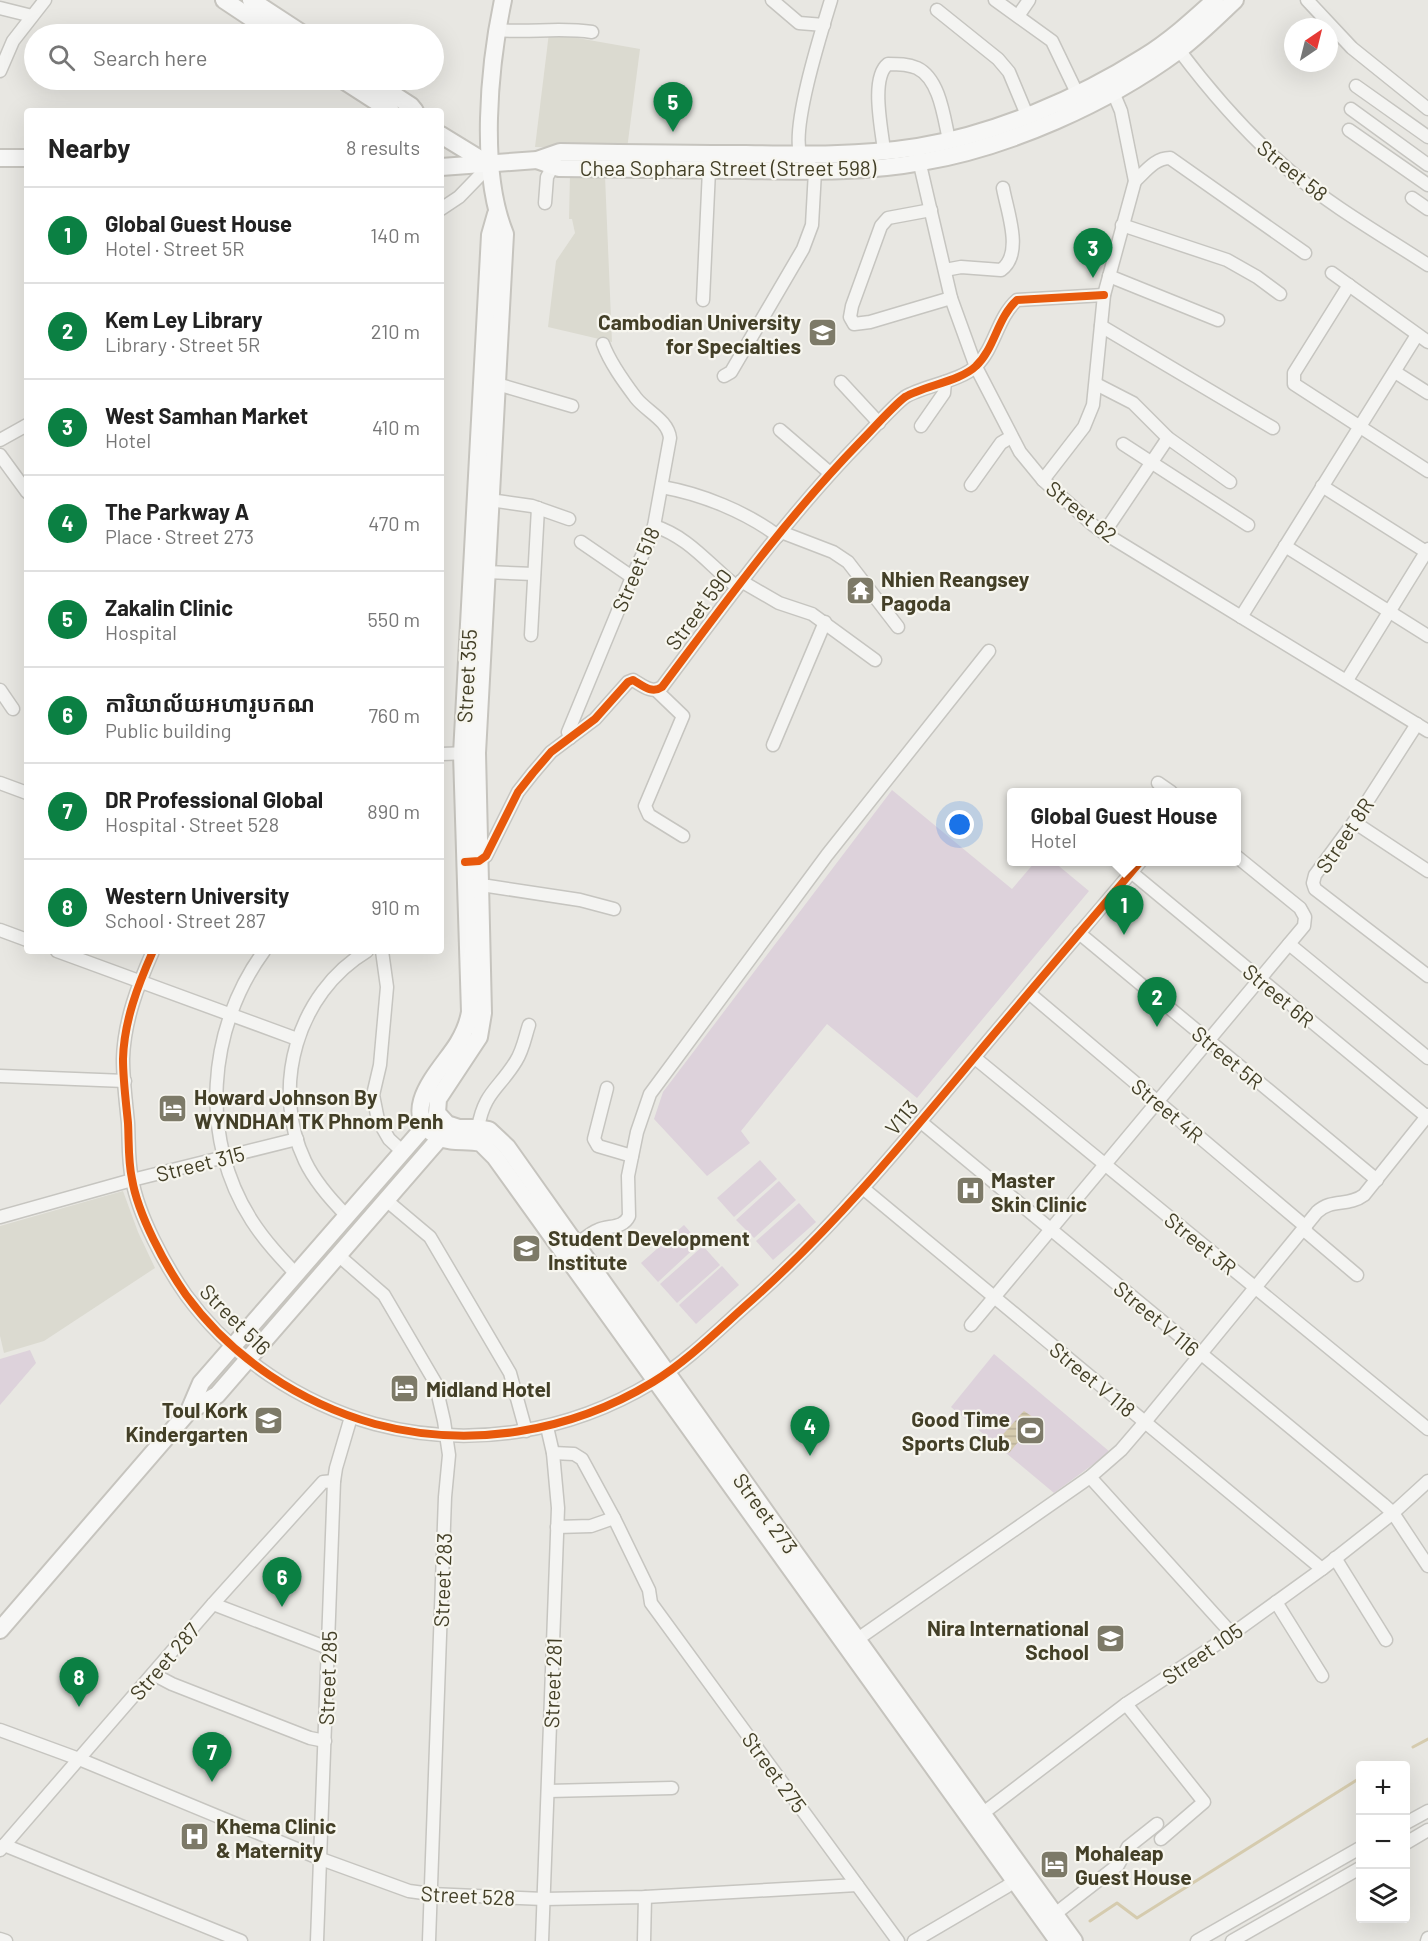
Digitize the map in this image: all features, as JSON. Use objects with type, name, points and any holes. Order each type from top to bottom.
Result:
[{"type":"main road","points":[[224,0],[260,24]]},
{"type":"main road","points":[[251,0],[288,24]]},
{"type":"main road","name":"Street 355","points":[[469,753],[486,572],[505,234],[496,214],[490,165],[489,119],[497,30],[503,0]]},
{"type":"main road","name":"Chea Sophara Street (Street 598)","points":[[545,163],[560,152],[800,155],[884,151],[918,155],[949,140],[979,133],[1077,93],[1145,57],[1170,39],[1215,0]]},
{"type":"main road","name":"Chea Sophara Street (Street 598)","points":[[444,167],[545,163],[560,168],[815,171],[918,155],[985,148],[1033,130],[1113,92],[1179,50],[1235,0]]},
{"type":"main road","points":[[358,90],[386,108]]},
{"type":"main road","points":[[386,90],[413,108]]},
{"type":"main road","points":[[444,137],[490,165]]},
{"type":"main road","points":[[0,158],[24,158]]},
{"type":"main road","name":"Street 355","points":[[438,1126],[421,1111],[424,1093],[458,1044],[468,1020],[473,886],[469,753],[490,235],[496,214]]},
{"type":"main road","points":[[0,1630],[189,1411],[201,1383],[403,1152],[438,1126]]},
{"type":"main road","points":[[189,1411],[217,1395],[248,1360],[386,1200],[438,1126]]},
{"type":"main road","name":"Street 273","points":[[438,1126],[489,1130],[507,1147],[577,1244],[660,1377]]},
{"type":"main road","name":"Street 273","points":[[438,1126],[461,1142],[475,1141],[487,1148],[660,1377],[852,1643],[1020,1877],[1058,1941]]},
{"type":"main road","name":"Street 273","points":[[1020,1877],[1055,1914],[1074,1941]]},
{"type":"street","points":[[26,24],[45,0]]},
{"type":"street","points":[[772,0],[799,23],[824,25]]},
{"type":"street","points":[[724,376],[731,372],[803,249],[812,225],[815,171],[800,155],[799,128],[807,88],[831,0]]},
{"type":"street","points":[[995,0],[1052,41],[1077,93]]},
{"type":"street","points":[[1018,16],[1029,0]]},
{"type":"street","points":[[1307,0],[1352,48],[1428,109]]},
{"type":"street","points":[[0,8],[32,16]]},
{"type":"street","points":[[937,10],[998,59],[1009,72],[1027,115]]},
{"type":"street","points":[[0,71],[13,41],[24,27]]},
{"type":"street","points":[[497,30],[519,32],[575,29],[592,32]]},
{"type":"street","name":"Street 58","points":[[1179,50],[1252,137],[1293,173],[1428,265]]},
{"type":"street","points":[[884,151],[878,98],[881,73],[888,64],[904,64],[917,68],[931,81],[949,140]]},
{"type":"street","points":[[1356,86],[1428,137]]},
{"type":"street","points":[[1043,480],[1084,427],[1093,405],[1104,295],[1135,181],[1121,111],[1113,92]]},
{"type":"street","points":[[1351,109],[1428,165]]},
{"type":"street","points":[[1349,130],[1428,185]]},
{"type":"street","points":[[1374,147],[1385,134]]},
{"type":"street","name":"Street 62","points":[[918,155],[951,298],[976,367],[1011,437],[1030,466],[1104,533],[1423,727]]},
{"type":"street","points":[[1135,181],[1156,161],[1170,158],[1305,253]]},
{"type":"street","points":[[545,163],[546,203]]},
{"type":"street","points":[[444,207],[459,197],[490,165]]},
{"type":"street","points":[[703,300],[709,170]]},
{"type":"street","points":[[945,270],[961,267],[1001,270],[1010,262],[1014,247],[1003,188]]},
{"type":"street","points":[[1412,198],[1428,209]]},
{"type":"street","points":[[931,210],[888,218],[881,226],[850,317],[854,324],[870,322],[951,298]]},
{"type":"street","points":[[1122,225],[1227,260],[1257,277],[1280,294]]},
{"type":"street","points":[[1332,273],[1428,342]]},
{"type":"street","points":[[1109,276],[1218,320]]},
{"type":"street","points":[[1349,285],[1294,373],[1294,384],[1428,471]]},
{"type":"street","points":[[976,367],[987,351],[1008,308],[1017,300],[1104,295]]},
{"type":"street","points":[[1101,326],[1273,428]]},
{"type":"street","points":[[1241,617],[1417,335]]},
{"type":"street","name":"Street 518","points":[[570,738],[568,732],[632,577],[650,541],[662,488],[669,433],[663,424],[637,400],[607,355],[603,344]]},
{"type":"street","name":"Street 590","points":[[657,691],[739,584],[830,473],[879,423],[906,397],[976,367]]},
{"type":"street","points":[[1395,372],[1428,393]]},
{"type":"street","points":[[841,382],[879,423]]},
{"type":"street","points":[[921,426],[944,393],[945,382]]},
{"type":"street","points":[[496,384],[572,406]]},
{"type":"street","points":[[1096,384],[1133,403],[1168,438],[1230,482]]},
{"type":"street","points":[[0,440],[24,427]]},
{"type":"street","points":[[780,430],[830,473]]},
{"type":"street","points":[[971,485],[1001,443],[1011,437]]},
{"type":"street","points":[[1104,533],[1168,438]]},
{"type":"street","points":[[1123,444],[1248,525]]},
{"type":"street","points":[[0,455],[24,488]]},
{"type":"street","points":[[1322,486],[1427,551],[1347,680]]},
{"type":"street","points":[[662,488],[679,490],[733,510],[780,534],[833,552],[848,562],[898,627]]},
{"type":"street","points":[[490,500],[538,508],[569,519]]},
{"type":"street","points":[[531,635],[538,508]]},
{"type":"street","points":[[654,526],[667,530],[691,545],[739,584],[779,603],[812,614],[875,660]]},
{"type":"street","points":[[581,542],[632,577]]},
{"type":"street","points":[[1285,546],[1428,636]]},
{"type":"street","points":[[486,572],[534,574]]},
{"type":"street","points":[[773,744],[825,622]]},
{"type":"street","points":[[577,1244],[597,1230],[621,1225],[626,1221],[629,1216],[628,1176],[637,1132],[650,1094],[827,855],[989,651]]},
{"type":"street","points":[[472,862],[486,856],[523,786],[551,752],[595,719],[628,682],[633,680],[657,691],[683,716],[645,806],[649,815],[683,836]]},
{"type":"street","points":[[0,690],[13,709]]},
{"type":"street","name":"Street 8R","points":[[1423,727],[1315,875],[1313,883],[1316,889],[1428,976]]},
{"type":"street","points":[[444,754],[469,753]]},
{"type":"street","points":[[0,783],[24,792]]},
{"type":"street","points":[[1158,783],[1165,788]]},
{"type":"street","points":[[1354,822],[1428,872]]},
{"type":"street","points":[[971,1325],[1304,926],[1305,917],[1300,908],[1241,860]]},
{"type":"street","name":"V113","points":[[660,1377],[690,1355],[809,1248],[864,1189],[1136,866]]},
{"type":"street","name":"Street 6R","points":[[1131,872],[1427,1116]]},
{"type":"street","points":[[473,886],[580,900],[615,909]]},
{"type":"street","points":[[0,930],[24,939]]},
{"type":"street","name":"Street 5R","points":[[1079,933],[1377,1180]]},
{"type":"street","points":[[1289,944],[1428,1058]]},
{"type":"street","points":[[65,954],[297,1039]]},
{"type":"street","name":"Street 516","points":[[152,954],[140,981],[127,1028],[123,1058],[132,1180],[148,1227],[169,1268],[187,1296],[209,1323],[248,1360],[297,1393],[351,1417],[400,1431],[446,1436],[489,1436],[547,1427],[620,1400],[660,1377]]},
{"type":"street","points":[[262,954],[239,992],[220,1049],[216,1085],[218,1121],[224,1157],[236,1190],[252,1220],[272,1249],[296,1274]]},
{"type":"street","points":[[347,1216],[330,1199],[305,1160],[297,1139],[290,1106],[290,1072],[297,1039],[321,992],[339,973],[363,954]]},
{"type":"street","points":[[382,954],[387,987],[380,1065],[373,1095],[378,1120],[389,1139],[403,1152]]},
{"type":"street","name":"Street 4R","points":[[1029,993],[1357,1275]]},
{"type":"street","points":[[478,1128],[484,1105],[515,1063],[524,1044],[529,1025]]},
{"type":"street","name":"Street 3R","points":[[975,1058],[1428,1429]]},
{"type":"street","points":[[0,1076],[125,1081]]},
{"type":"street","points":[[607,1088],[595,1142],[598,1146],[632,1156]]},
{"type":"street","points":[[852,1643],[1090,1477],[1121,1450],[1325,1205],[1357,1200],[1364,1196],[1427,1116]]},
{"type":"street","name":"Street V 116","points":[[921,1122],[1393,1513],[1428,1566]]},
{"type":"street","name":"Street 315","points":[[0,1217],[132,1180],[297,1139]]},
{"type":"street","name":"Street V 118","points":[[864,1189],[1322,1569]]},
{"type":"street","points":[[386,1200],[430,1238],[510,1373],[526,1431]]},
{"type":"street","name":"Street 283","points":[[338,1255],[384,1295],[435,1382],[449,1455],[445,1497],[429,1941]]},
{"type":"street","name":"Street 285","points":[[317,1941],[334,1481],[351,1417]]},
{"type":"street","name":"Street 281","points":[[542,1941],[558,1508],[553,1453],[547,1427]]},
{"type":"street","name":"Street 275","points":[[553,1453],[574,1454],[582,1459],[649,1590],[651,1603],[898,1941]]},
{"type":"street","points":[[1090,1477],[1232,1634]]},
{"type":"street","name":"Street 287","points":[[2,1848],[213,1604],[324,1482],[334,1481]]},
{"type":"street","name":"Street 105","points":[[977,1818],[1126,1704],[1232,1634],[1322,1569],[1393,1513],[1428,1481]]},
{"type":"street","points":[[557,1527],[579,1528],[614,1518]]},
{"type":"street","points":[[1335,1558],[1386,1640]]},
{"type":"street","points":[[1276,1602],[1322,1676]]},
{"type":"street","points":[[213,1604],[328,1648]]},
{"type":"street","points":[[153,1674],[214,1701],[325,1742]]},
{"type":"street","points":[[1126,1704],[1204,1802],[1161,1839]]},
{"type":"street","name":"Street 528","points":[[0,1730],[79,1759],[321,1859],[409,1891],[544,1899],[645,1897],[857,1885]]},
{"type":"street","points":[[548,1791],[672,1788]]},
{"type":"street","points":[[1410,1821],[1428,1810]]},
{"type":"street","points":[[1055,1914],[1118,1865],[1128,1847],[1157,1824]]},
{"type":"street","points":[[1410,1841],[1428,1830]]},
{"type":"street","points":[[2,1848],[241,1941]]},
{"type":"street","points":[[1197,1941],[1356,1850]]},
{"type":"street","points":[[1232,1941],[1358,1869]]},
{"type":"street","points":[[914,1941],[1020,1877]]},
{"type":"street","points":[[644,1941],[645,1897]]},
{"type":"street","points":[[0,1939],[6,1941]]},
{"type":"shaded area","points":[[549,33],[640,49],[627,149],[535,147]]},
{"type":"shaded area","points":[[570,174],[605,176],[612,342],[548,327],[556,261],[575,233],[572,219],[569,219]]},
{"type":"shaded area","points":[[892,790],[1012,889],[1032,866],[1059,866],[1089,891],[917,1098],[827,1024],[741,1131],[750,1143],[707,1176],[654,1119],[663,1092]]},
{"type":"shaded area","points":[[760,1160],[777,1179],[734,1217],[717,1198]]},
{"type":"shaded area","points":[[779,1181],[796,1200],[754,1238],[736,1220]]},
{"type":"shaded area","points":[[123,1191],[138,1232],[155,1268],[44,1341],[4,1353],[0,1336],[0,1226]]},
{"type":"shaded area","points":[[799,1203],[816,1222],[773,1260],[756,1241]]},
{"type":"shaded area","points":[[684,1225],[700,1243],[658,1282],[641,1263]]},
{"type":"shaded area","points":[[703,1246],[720,1265],[677,1303],[660,1284]]},
{"type":"shaded area","points":[[722,1266],[739,1285],[696,1324],[679,1305]]},
{"type":"shaded area","points":[[30,1350],[36,1363],[0,1405],[0,1359]]},
{"type":"shaded area","name":"Good Time Sports Club","points":[[994,1354],[1110,1452],[1054,1493],[951,1407]]},
{"type":"shaded area","points":[[1024,1411],[1037,1420],[1030,1427],[1018,1417]]},
{"type":"shaded area","points":[[1016,1420],[1028,1430],[1009,1453],[996,1442]]},
{"type":"waterway","points":[[1413,1747],[1428,1739]]},
{"type":"waterway","points":[[1090,1921],[1117,1903],[1137,1918],[1356,1781]]},
{"type":"cycle path","points":[[465,862],[479,861],[486,856],[518,792],[533,773],[551,752],[595,719],[628,682],[633,680],[644,687],[655,690],[662,687],[782,530],[833,471],[900,401],[913,393],[961,376],[976,366],[988,351],[1005,315],[1017,300],[1104,295]]},
{"type":"cycle path","points":[[152,954],[133,1004],[124,1045],[130,1165],[135,1193],[146,1224],[161,1255],[186,1295],[204,1318],[246,1358],[294,1391],[320,1404],[375,1424],[410,1431],[446,1435],[518,1432],[587,1414],[653,1382],[704,1343],[782,1272],[840,1214],[1137,866]]},
{"type":"place","name":"Zakalin Clinic","points":[[673,132]]},
{"type":"place","name":"West Samhan Market","points":[[1093,278]]},
{"type":"place","name":"Cambodian University for Specialties","points":[[822,333]]},
{"type":"place","name":"Nhien Reangsey Pagoda","points":[[860,590]]},
{"type":"place","name":"Global Guest House","points":[[1124,935]]},
{"type":"place","name":"Kem Ley Library","points":[[1157,1027]]},
{"type":"place","name":"Howard Johnson By WYNDHAM TK Phnom Penh","points":[[173,1108]]},
{"type":"place","name":"Master Skin Clinic","points":[[970,1191]]},
{"type":"place","name":"Student Development Institute","points":[[527,1249]]},
{"type":"place","name":"Midland Hotel","points":[[405,1388]]},
{"type":"place","name":"Toul Kork Kindergarten","points":[[269,1421]]},
{"type":"place","name":"Good Time Sports Club","points":[[1031,1430]]},
{"type":"place","name":"The Parkway A","points":[[810,1456]]},
{"type":"place","name":"ការិយាល័យអហារូបកណ","points":[[282,1607]]},
{"type":"place","name":"Nira International School","points":[[1110,1639]]},
{"type":"place","name":"Western University","points":[[79,1707]]},
{"type":"place","name":"DR Professional Global","points":[[212,1782]]},
{"type":"place","name":"Khema Clinic & Maternity","points":[[195,1837]]},
{"type":"place","name":"Mohaleap Guest House","points":[[1054,1864]]}]
